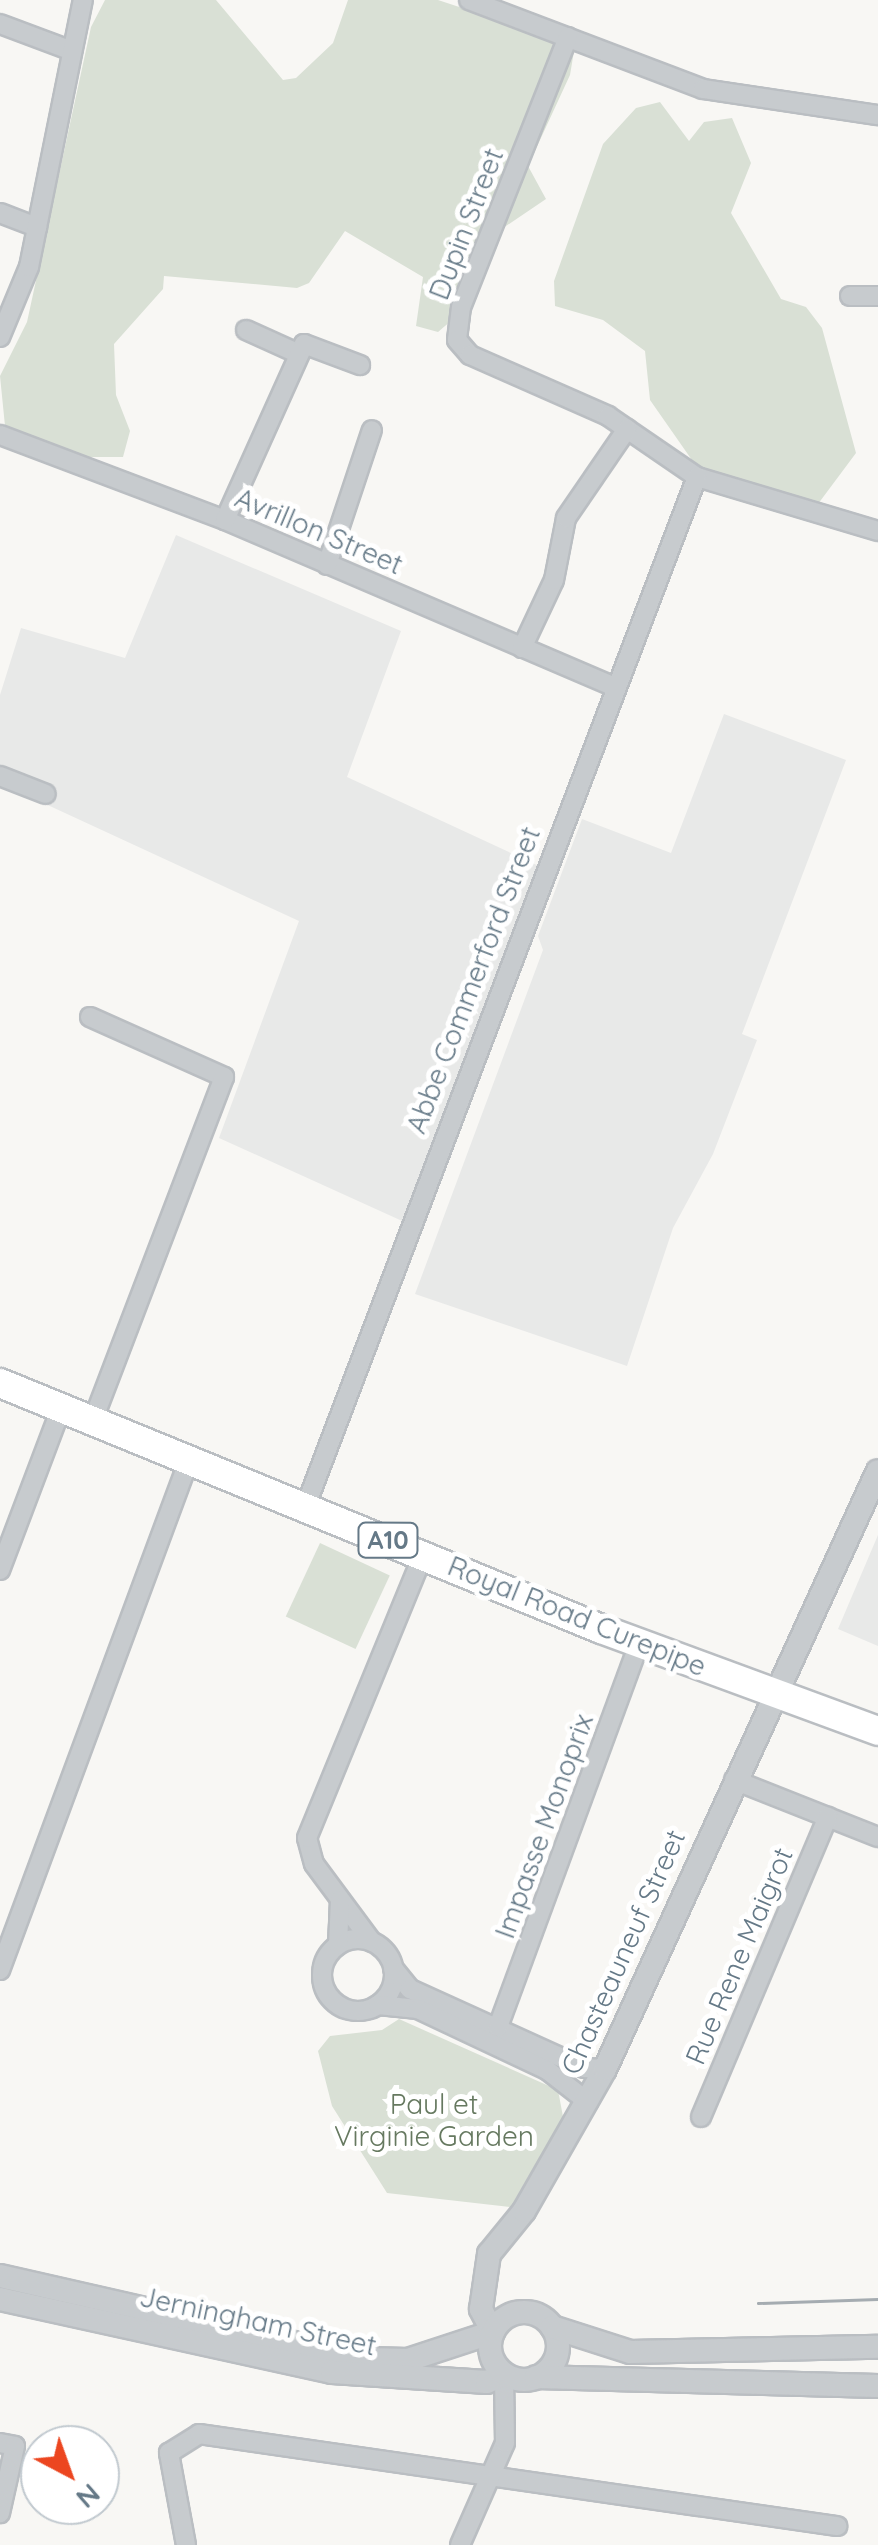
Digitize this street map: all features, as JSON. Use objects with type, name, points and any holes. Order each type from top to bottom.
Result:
[{"type":"main road","name":"Royal Road Curepipe","points":[[0,1383],[306,1504],[639,1644],[878,1731]]},
{"type":"street","points":[[0,337],[37,227],[67,48],[83,0]]},
{"type":"street","points":[[469,0],[702,89],[878,116]]},
{"type":"street","points":[[0,24],[67,48]]},
{"type":"street","name":"Dupin Street","points":[[568,37],[461,307],[457,340],[470,355],[627,429],[697,477],[878,532]]},
{"type":"street","points":[[0,213],[37,227]]},
{"type":"street","points":[[850,296],[878,296]]},
{"type":"street","points":[[246,330],[298,353]]},
{"type":"street","points":[[225,520],[304,344],[360,365]]},
{"type":"street","points":[[522,648],[554,580],[566,518],[627,429]]},
{"type":"street","points":[[328,564],[372,430]]},
{"type":"street","name":"Avrillon Street","points":[[0,435],[225,520],[612,686]]},
{"type":"street","name":"Abbe Commerford Street","points":[[306,1504],[612,686],[697,477]]},
{"type":"street","points":[[0,776],[46,794]]},
{"type":"street","points":[[90,1017],[224,1078],[94,1420]]},
{"type":"street","points":[[0,1570],[62,1406]]},
{"type":"street","points":[[0,1970],[188,1460]]},
{"type":"street","name":"Chasteauneuf Street","points":[[485,2280],[489,2254],[588,2102],[605,2069],[878,1470]]},
{"type":"street","points":[[423,1556],[307,1838],[340,1900],[410,1989],[584,2068],[605,2069]]},
{"type":"street","name":"Impasse Monoprix","points":[[498,2027],[639,1644]]},
{"type":"street","points":[[734,1780],[878,1837]]},
{"type":"street","name":"Rue Rene Maigrot","points":[[701,2117],[828,1816]]},
{"type":"street","points":[[340,1900],[338,1945],[322,1975],[329,1997],[347,2010],[378,2005],[418,2009],[546,2070],[588,2102]]},
{"type":"street","points":[[338,1945],[372,1942]]},
{"type":"street","points":[[378,2005],[391,1989],[393,1968]]},
{"type":"street","name":"Jerningham Street","points":[[0,2276],[365,2359],[408,2360],[492,2332]]},
{"type":"street","points":[[485,2280],[496,2306],[630,2352],[878,2347]]},
{"type":"street","points":[[460,2545],[505,2443],[504,2374],[491,2355],[492,2332],[482,2316],[485,2280]]},
{"type":"street","name":"Jerningham Street","points":[[0,2299],[345,2374],[487,2382],[504,2374]]},
{"type":"street","points":[[492,2332],[518,2312]]},
{"type":"street","points":[[536,2377],[556,2355],[552,2326]]},
{"type":"street","points":[[504,2374],[878,2386]]},
{"type":"street","points":[[186,2545],[169,2454],[198,2434],[837,2526]]},
{"type":"street","points":[[0,2513],[8,2445]]},
{"type":"shaded area","points":[[176,535],[401,631],[347,777],[541,867],[411,1225],[219,1138],[299,921],[0,783],[0,695],[21,628],[125,658]]},
{"type":"shaded area","points":[[724,714],[846,760],[742,1034],[757,1040],[713,1154],[673,1228],[627,1366],[415,1294],[543,950],[538,936],[582,819],[671,853]]},
{"type":"shaded area","points":[[878,1535],[878,1646],[838,1629]]},
{"type":"green space","points":[[105,0],[216,0],[283,80],[296,78],[333,43],[348,0],[438,0],[575,45],[570,75],[528,166],[546,199],[503,228],[459,314],[438,332],[416,326],[423,277],[345,231],[309,283],[297,288],[164,276],[163,289],[114,344],[116,395],[130,431],[123,457],[83,457],[5,426],[0,376],[27,322],[91,27]]},
{"type":"green space","points":[[660,102],[689,141],[704,122],[732,118],[751,163],[731,213],[781,299],[806,307],[822,328],[856,453],[818,504],[739,488],[694,463],[650,400],[645,351],[603,320],[555,306],[554,281],[603,144],[636,108]]},
{"type":"green space","points":[[320,1543],[390,1576],[356,1649],[286,1616]]},
{"type":"green space","name":"Paul et Virginie Garden","points":[[399,2019],[558,2090],[564,2122],[519,2208],[387,2193],[332,2106],[318,2051],[330,2036],[382,2030]]},
{"type":"tram line","points":[[758,2303],[878,2299]]}]
